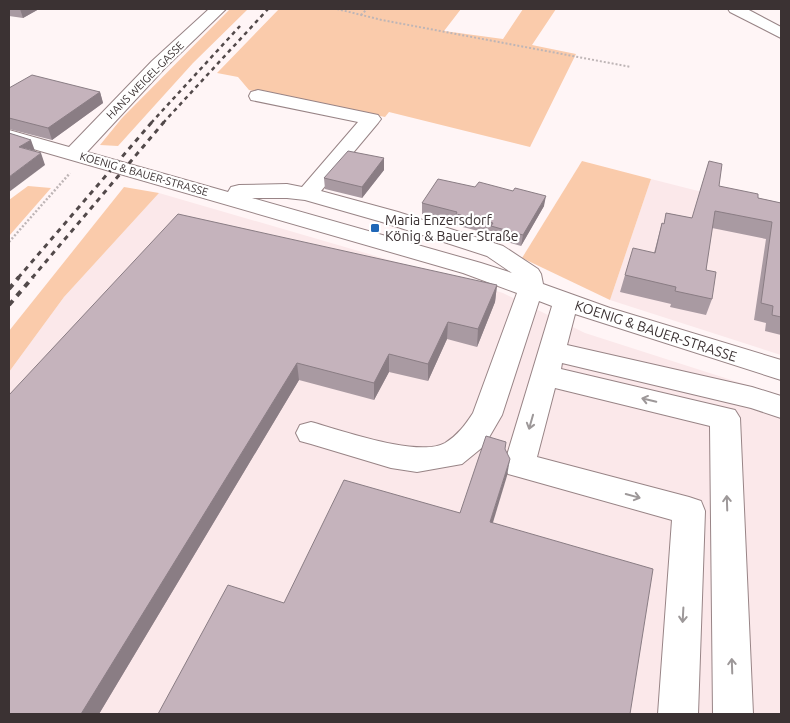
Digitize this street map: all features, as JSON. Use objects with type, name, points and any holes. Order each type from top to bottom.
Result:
[{"type":"street","name":"HANS WEIGEL-GASSE","points":[[73,154],[158,65],[218,9]]},
{"type":"street","points":[[738,9],[781,33]]},
{"type":"street","points":[[258,96],[371,119],[307,194]]},
{"type":"street","name":"KOENIG & BAUER-STRASSE","points":[[9,136],[215,193],[472,268],[683,340],[781,370]]},
{"type":"street","name":"KOENIG & BAUER-STRASSE","points":[[215,193],[287,191],[307,194],[390,217],[495,251],[529,274],[531,288]]},
{"type":"street","points":[[311,433],[391,456],[417,460],[452,455],[473,438],[487,415],[531,288]]},
{"type":"street","points":[[566,301],[519,465],[689,511],[678,714]]},
{"type":"street","points":[[549,363],[752,398],[781,407]]},
{"type":"street","points":[[549,363],[724,418],[733,714]]},
{"type":"path","points":[[337,9],[631,67]]},
{"type":"path","points":[[360,15],[367,9]]},
{"type":"path","points":[[9,242],[77,165],[73,154]]},
{"type":"shaded area","points":[[230,9],[248,9],[193,63],[118,146],[100,145],[122,118]]},
{"type":"shaded area","points":[[279,9],[461,9],[444,31],[503,39],[523,9],[556,9],[532,45],[576,54],[530,147],[389,112],[385,117],[249,90],[238,77],[217,73]]},
{"type":"shaded area","points":[[582,161],[651,179],[610,300],[522,258]]},
{"type":"shaded area","points":[[651,179],[781,212],[781,355],[610,300]]},
{"type":"shaded area","points":[[28,186],[51,188],[9,236],[9,200]]},
{"type":"shaded area","points":[[124,187],[159,193],[64,297],[9,372],[9,331]]},
{"type":"shaded area","points":[[159,193],[503,293],[585,333],[781,396],[781,714],[9,714],[9,372],[64,297]]},
{"type":"building","points":[[32,75],[100,92],[48,128],[9,118],[9,88]]},
{"type":"building","points":[[9,133],[31,140],[19,147],[41,153],[9,177]]},
{"type":"building","points":[[348,151],[384,158],[362,187],[324,178]]},
{"type":"building","points":[[709,161],[722,164],[719,186],[758,194],[758,198],[781,203],[781,317],[772,315],[773,306],[761,303],[772,222],[715,211],[706,270],[716,272],[712,299],[675,291],[676,287],[625,275],[633,248],[655,253],[666,213],[692,218]]},
{"type":"building","points":[[438,179],[475,187],[479,182],[513,191],[515,188],[546,196],[523,235],[491,226],[493,223],[422,203]]},
{"type":"building","points":[[178,214],[497,285],[478,329],[448,322],[428,364],[389,354],[374,383],[297,363],[81,714],[9,714],[9,395]]},
{"type":"building","points":[[486,436],[506,442],[505,449],[510,459],[490,522],[653,569],[630,714],[158,714],[228,585],[284,603],[344,480],[460,513]]},
{"type":"railway","points":[[163,123],[268,9]]},
{"type":"railway","points":[[151,123],[240,26]]},
{"type":"railway","points":[[18,278],[152,122]]},
{"type":"railway","points":[[32,278],[164,122]]},
{"type":"railway","points":[[9,289],[19,277]]},
{"type":"railway","points":[[9,305],[33,277]]},
{"type":"place","name":"Maria Enzersdorf König & Bauer Straße","points":[[375,228]]}]
